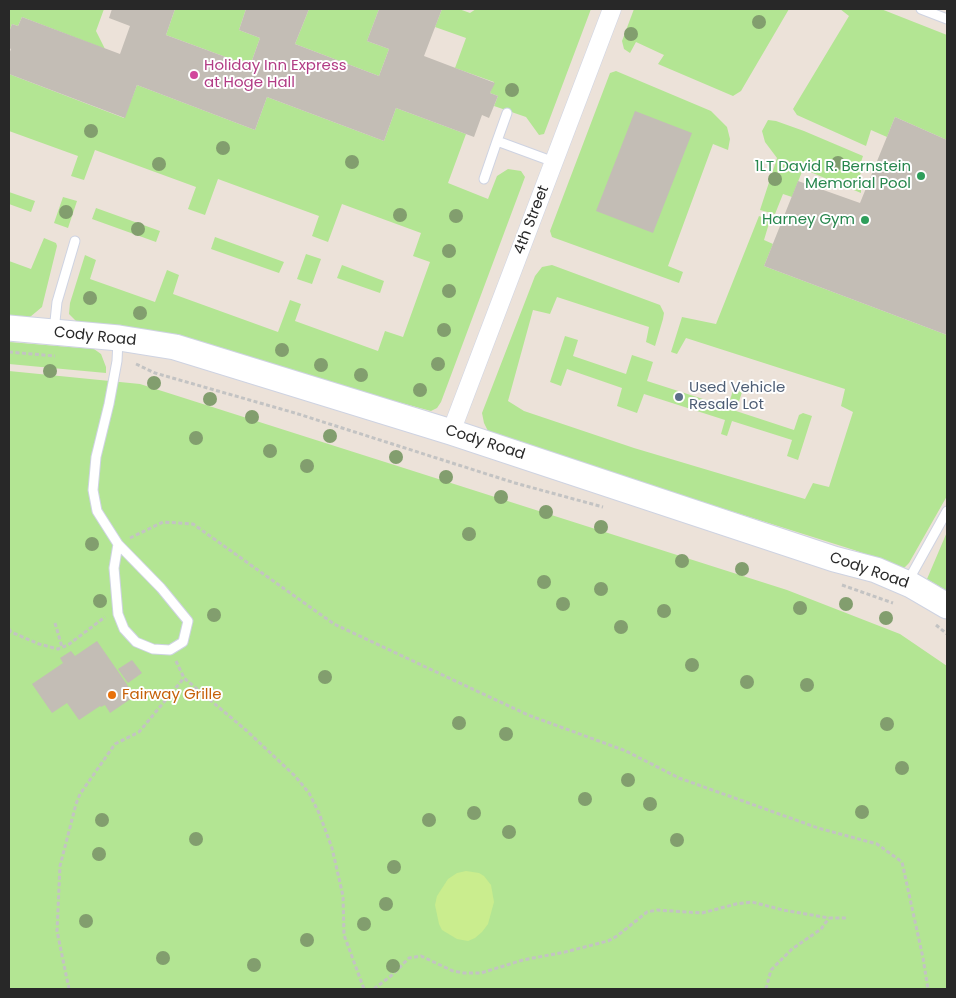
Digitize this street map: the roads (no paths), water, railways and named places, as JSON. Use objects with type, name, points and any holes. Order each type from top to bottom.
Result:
[{"type":"street","name":"4th Street","points":[[451,432],[612,9]]},
{"type":"street","name":"Cody Road","points":[[9,328],[56,344],[118,349],[175,347],[451,432],[834,559],[876,570],[904,594],[939,614]]},
{"type":"lane","points":[[921,9],[932,11],[947,19]]},
{"type":"lane","points":[[484,180],[507,113]]},
{"type":"lane","points":[[498,140],[554,162]]},
{"type":"lane","points":[[56,344],[57,302],[75,241]]},
{"type":"lane","points":[[118,349],[109,404],[96,457],[93,490],[97,510],[118,544],[161,588],[188,622],[183,642],[170,650],[153,649],[136,642],[124,629],[118,607],[114,568],[118,544]]},
{"type":"lane","points":[[904,594],[947,512]]},
{"type":"place","name":"Holiday Inn Express at Hoge Hall","points":[[194,75]]},
{"type":"place","name":"1LT David R. Bernstein Memorial Pool","points":[[921,176]]},
{"type":"place","name":"Harney Gym","points":[[865,220]]},
{"type":"place","name":"Used Vehicle Resale Lot","points":[[679,397]]},
{"type":"place","name":"Fairway Grille","points":[[112,695]]}]
